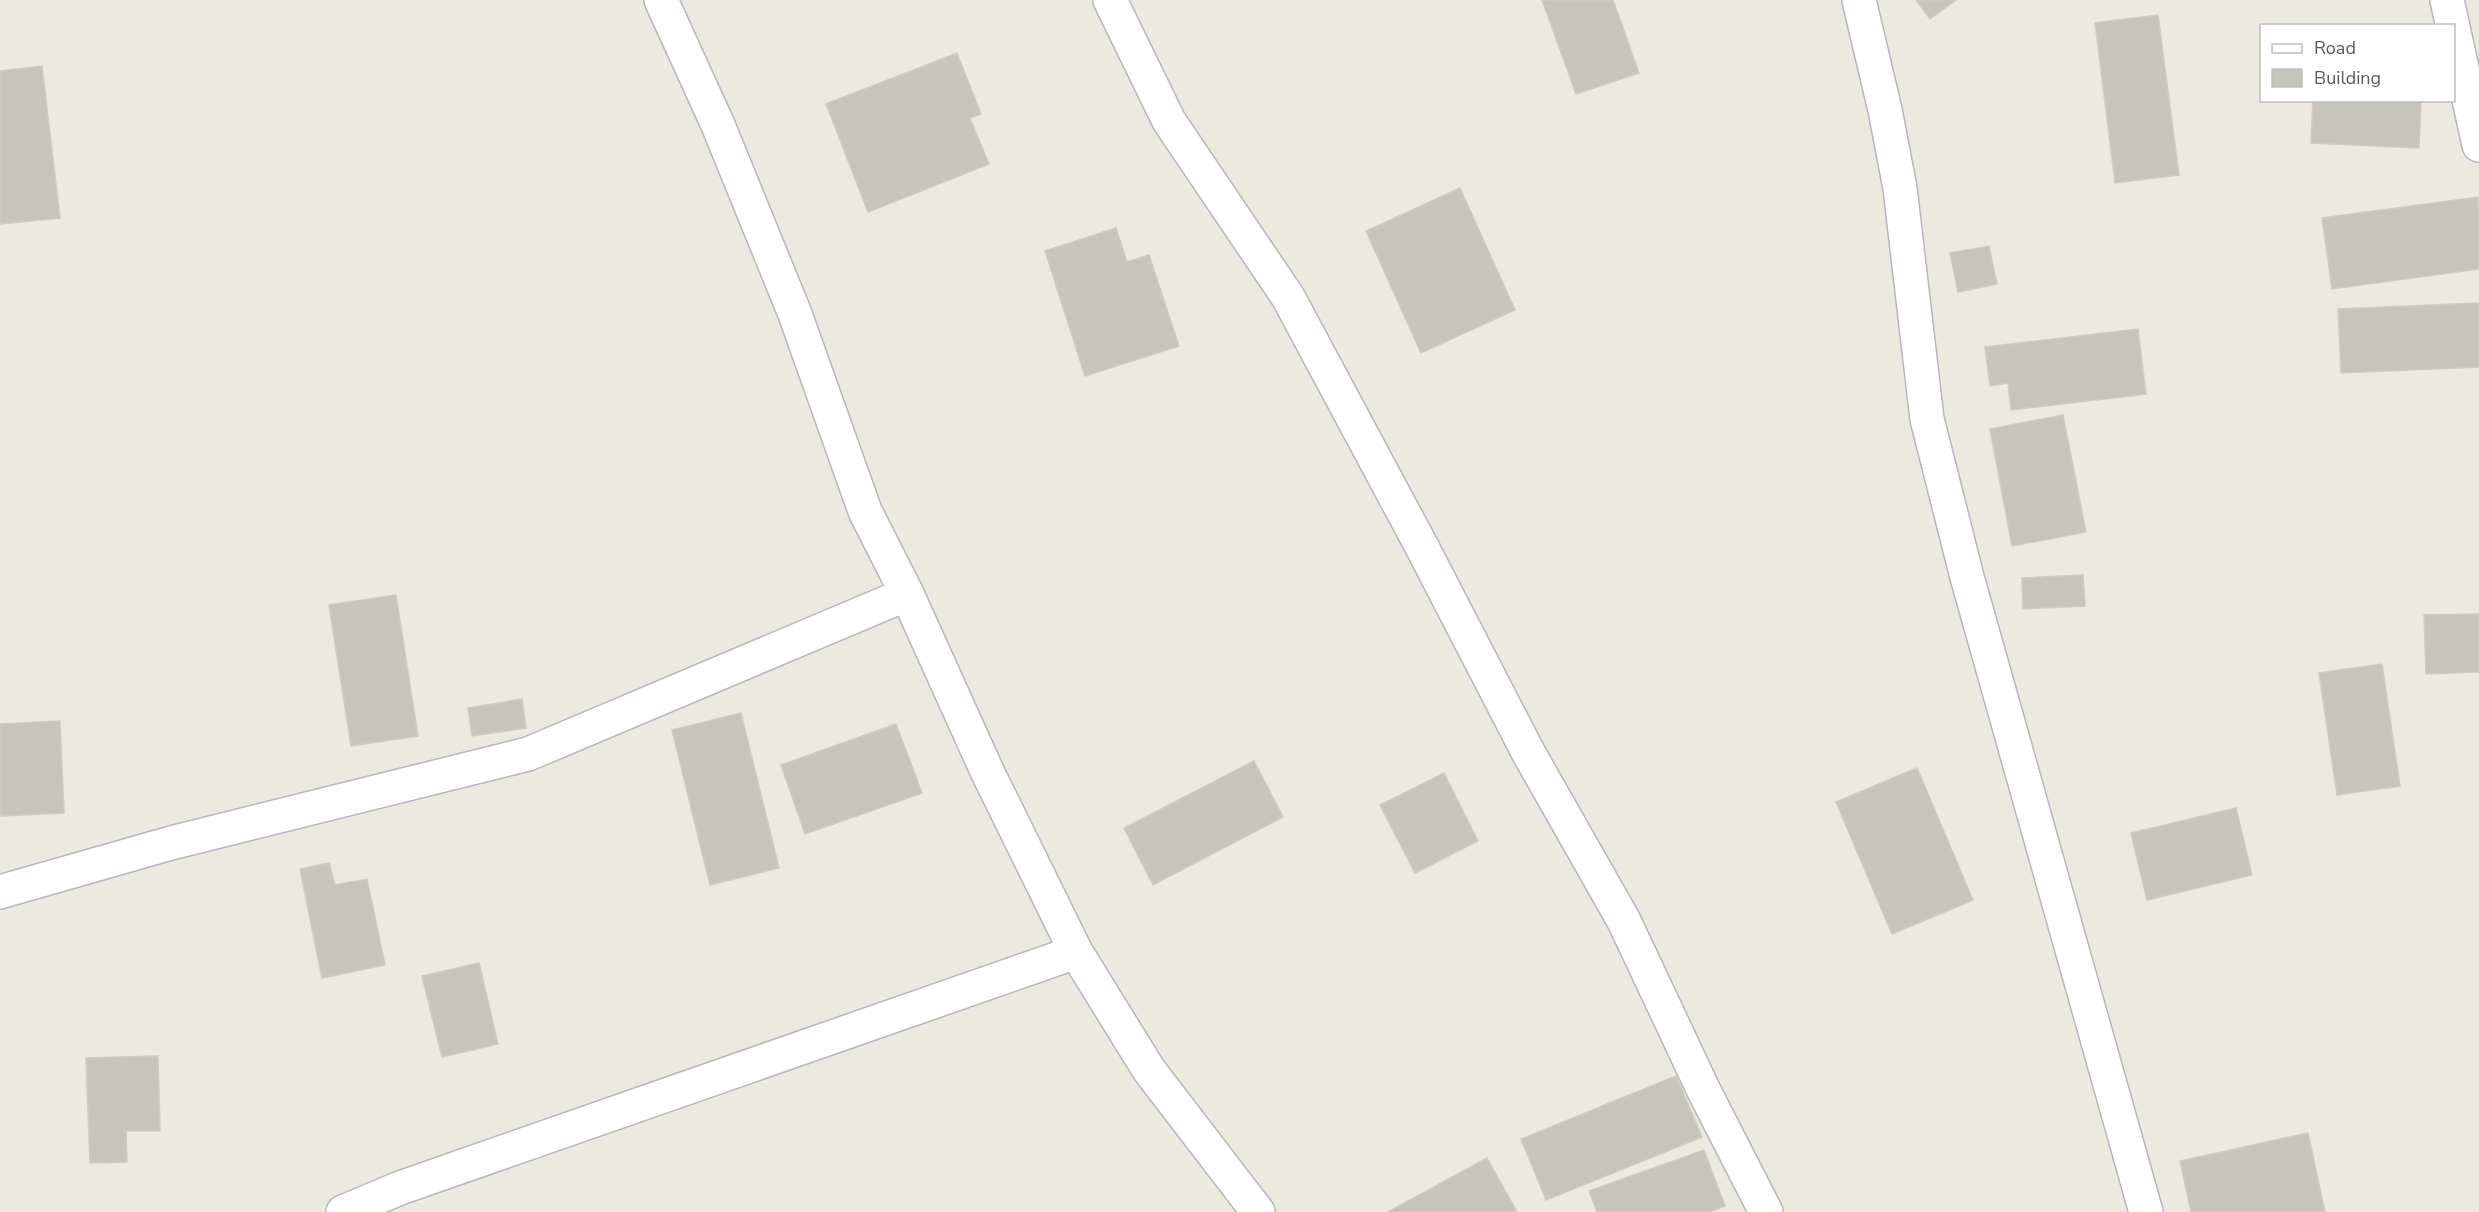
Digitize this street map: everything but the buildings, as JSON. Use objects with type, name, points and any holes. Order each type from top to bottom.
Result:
[{"type":"street","points":[[661,0],[718,126],[795,314],[864,511],[907,594],[987,771],[1076,952],[1149,1070],[1258,1212]]},
{"type":"street","points":[[1110,0],[1169,121],[1288,297],[1422,547],[1528,752],[1624,921],[1704,1091],[1766,1212]]},
{"type":"street","points":[[1859,0],[1885,110],[1900,188],[1927,419],[1967,577],[2146,1212]]},
{"type":"street","points":[[2447,0],[2452,24]]},
{"type":"street","points":[[2455,36],[2479,145]]},
{"type":"street","points":[[0,892],[171,843],[528,754],[907,594]]},
{"type":"street","points":[[343,1212],[400,1188],[1076,952]]}]
